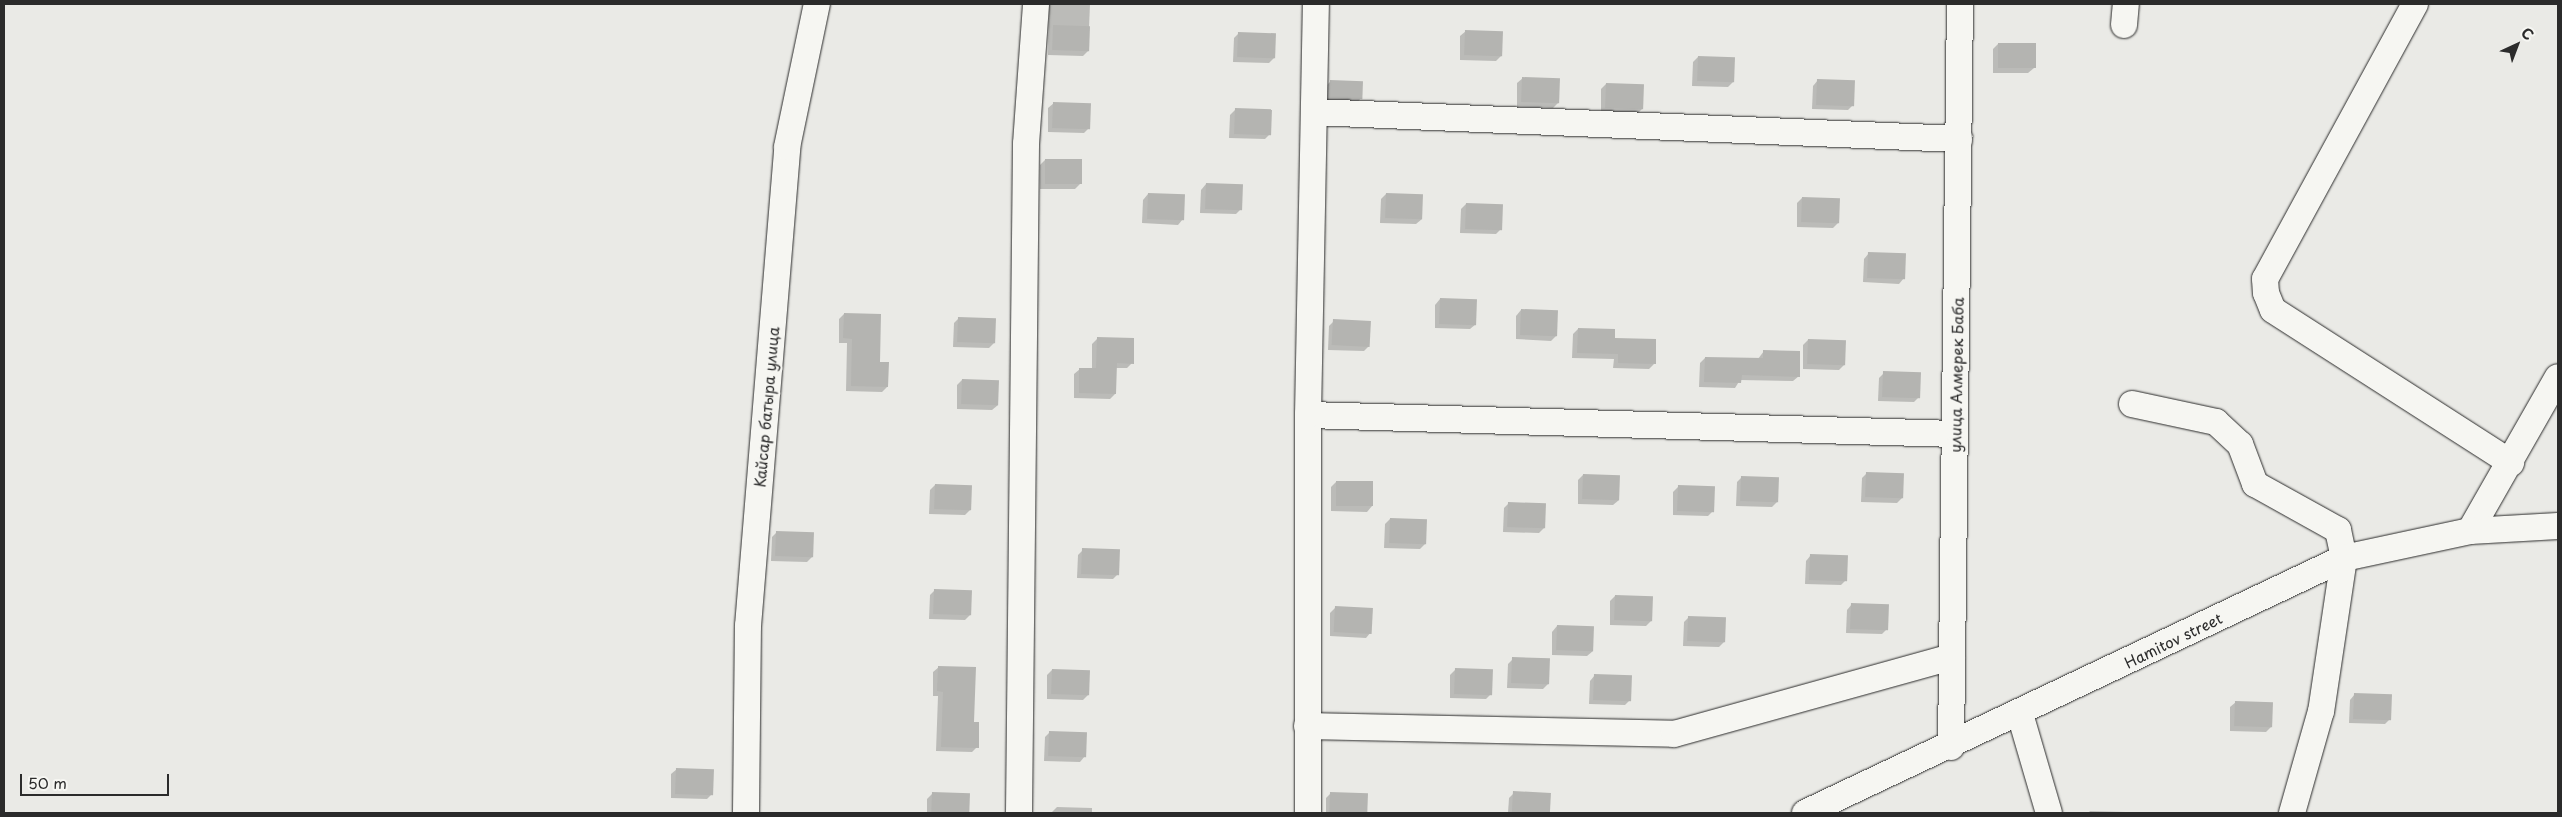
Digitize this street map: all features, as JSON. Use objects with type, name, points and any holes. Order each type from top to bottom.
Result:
[{"type":"street","name":"Кайсар батыра улица","points":[[746,813],[748,626],[786,156],[817,4]]},
{"type":"street","points":[[1019,813],[1026,144],[1036,4]]},
{"type":"street","points":[[1308,813],[1308,415],[1316,4]]},
{"type":"street","name":"улица Алмерек Баба","points":[[1951,747],[1960,4]]},
{"type":"street","points":[[2415,4],[2266,279],[2266,293],[2272,310],[2510,464]]},
{"type":"street","points":[[1314,112],[1959,139]]},
{"type":"street","points":[[2470,531],[2558,377]]},
{"type":"street","points":[[2132,404],[2216,422],[2240,444],[2255,484],[2338,530],[2344,558],[2321,711],[2292,813]]},
{"type":"street","points":[[1308,415],[1955,434]]},
{"type":"street","name":"Hamitov street","points":[[1805,813],[1951,747],[2344,558],[2470,531],[2558,526]]},
{"type":"street","points":[[1307,726],[1674,734],[1952,657]]},
{"type":"street","points":[[2020,714],[2049,813]]},
{"type":"building","points":[[1053,25],[1090,26],[1089,51],[1052,50]]},
{"type":"building","points":[[1465,30],[1503,31],[1502,56],[1464,55]]},
{"type":"building","points":[[1238,32],[1276,33],[1275,58],[1237,57]]},
{"type":"building","points":[[1998,43],[2036,43],[2036,68],[1998,68]]},
{"type":"building","points":[[1698,56],[1735,57],[1734,82],[1697,81]]},
{"type":"building","points":[[1522,77],[1560,78],[1559,103],[1521,102]]},
{"type":"building","points":[[1817,79],[1855,80],[1854,106],[1816,105]]},
{"type":"building","points":[[1330,80],[1363,81],[1362,99],[1329,98]]},
{"type":"building","points":[[1606,83],[1644,84],[1643,109],[1605,108]]},
{"type":"building","points":[[1053,102],[1091,103],[1090,129],[1052,128]]},
{"type":"building","points":[[1235,108],[1272,109],[1271,135],[1234,134]]},
{"type":"building","points":[[1045,159],[1082,159],[1082,184],[1045,184]]},
{"type":"building","points":[[1206,183],[1243,184],[1242,210],[1205,209]]},
{"type":"building","points":[[1148,193],[1185,194],[1184,220],[1147,219]]},
{"type":"building","points":[[1386,193],[1423,194],[1422,219],[1385,218]]},
{"type":"building","points":[[1802,197],[1840,198],[1839,223],[1801,222]]},
{"type":"building","points":[[1466,203],[1503,204],[1502,230],[1465,229]]},
{"type":"building","points":[[1868,252],[1906,253],[1905,279],[1867,278]]},
{"type":"building","points":[[1440,298],[1477,299],[1476,325],[1439,324]]},
{"type":"building","points":[[1521,309],[1558,310],[1557,336],[1520,335]]},
{"type":"building","points":[[844,313],[881,314],[880,362],[889,362],[888,387],[851,386],[852,339],[843,338]]},
{"type":"building","points":[[958,317],[996,318],[995,343],[957,342]]},
{"type":"building","points":[[1333,319],[1371,321],[1370,347],[1332,345]]},
{"type":"building","points":[[1578,328],[1615,329],[1615,338],[1656,339],[1656,364],[1618,363],[1618,354],[1577,353]]},
{"type":"building","points":[[1097,337],[1134,338],[1134,364],[1117,363],[1116,394],[1079,393],[1079,368],[1096,368]]},
{"type":"building","points":[[1808,339],[1846,340],[1845,365],[1807,364]]},
{"type":"building","points":[[1763,350],[1800,351],[1800,377],[1742,375],[1741,383],[1704,382],[1705,357],[1763,358]]},
{"type":"building","points":[[1883,371],[1921,372],[1920,398],[1882,397]]},
{"type":"building","points":[[962,379],[999,380],[998,405],[961,404]]},
{"type":"building","points":[[1866,472],[1904,473],[1903,498],[1865,497]]},
{"type":"building","points":[[1583,474],[1620,475],[1619,500],[1582,499]]},
{"type":"building","points":[[1741,476],[1779,477],[1778,502],[1740,501]]},
{"type":"building","points":[[1336,481],[1373,481],[1373,506],[1336,506]]},
{"type":"building","points":[[935,484],[972,485],[971,510],[934,509]]},
{"type":"building","points":[[1678,485],[1715,486],[1714,512],[1677,511]]},
{"type":"building","points":[[1508,502],[1546,503],[1545,528],[1507,527]]},
{"type":"building","points":[[1390,518],[1427,519],[1426,544],[1389,543]]},
{"type":"building","points":[[776,531],[814,532],[813,557],[775,556]]},
{"type":"building","points":[[1082,548],[1120,549],[1119,575],[1081,574]]},
{"type":"building","points":[[1810,554],[1848,555],[1847,581],[1809,580]]},
{"type":"building","points":[[934,589],[972,590],[971,615],[933,614]]},
{"type":"building","points":[[1615,595],[1653,596],[1652,621],[1614,620]]},
{"type":"building","points":[[1851,603],[1889,604],[1888,630],[1850,629]]},
{"type":"building","points":[[1335,606],[1373,608],[1372,634],[1334,632]]},
{"type":"building","points":[[1688,616],[1726,617],[1725,642],[1687,641]]},
{"type":"building","points":[[1557,625],[1594,626],[1593,651],[1556,650]]},
{"type":"building","points":[[1512,657],[1550,658],[1549,684],[1511,683]]},
{"type":"building","points":[[938,666],[976,667],[974,722],[979,722],[979,748],[941,747],[943,692],[937,691]]},
{"type":"building","points":[[1455,668],[1493,669],[1492,695],[1454,694]]},
{"type":"building","points":[[1052,669],[1090,670],[1089,695],[1051,694]]},
{"type":"building","points":[[1594,674],[1632,675],[1631,701],[1593,700]]},
{"type":"building","points":[[2354,693],[2392,694],[2391,720],[2353,719]]},
{"type":"building","points":[[2235,701],[2273,702],[2272,727],[2234,726]]},
{"type":"building","points":[[1049,731],[1087,732],[1086,757],[1048,756]]},
{"type":"building","points":[[676,768],[714,769],[713,795],[675,794]]},
{"type":"building","points":[[1513,791],[1551,793],[1550,813],[1512,813]]},
{"type":"building","points":[[932,792],[970,793],[969,813],[931,813]]},
{"type":"building","points":[[1330,792],[1368,793],[1367,813],[1329,813]]}]
